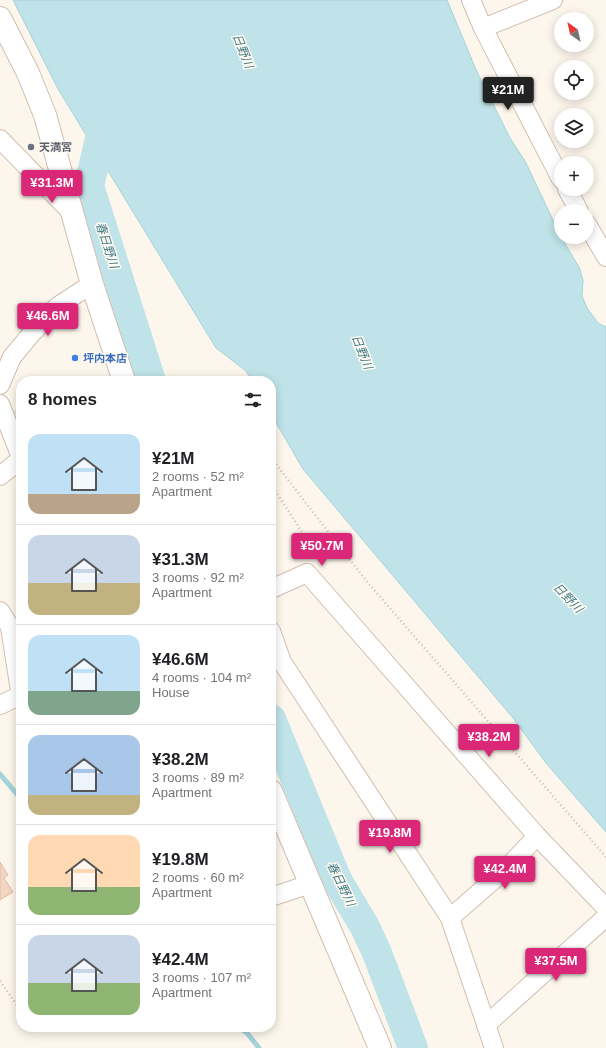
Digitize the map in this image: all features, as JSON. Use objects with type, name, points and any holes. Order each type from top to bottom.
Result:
[{"type":"street","points":[[471,0],[483,28],[554,165]]},
{"type":"street","points":[[483,28],[553,0]]},
{"type":"street","points":[[0,18],[28,73],[45,115],[92,284],[122,376]]},
{"type":"street","points":[[0,139],[71,212]]},
{"type":"street","points":[[594,236],[606,257]]},
{"type":"street","points":[[0,385],[12,357],[32,333],[58,306],[92,284]]},
{"type":"street","points":[[0,404],[16,445]]},
{"type":"street","points":[[0,476],[16,462]]},
{"type":"street","points":[[276,587],[307,573],[537,836],[606,908]]},
{"type":"street","points":[[0,611],[10,627],[16,664]]},
{"type":"street","points":[[276,645],[282,662],[450,918],[494,1048]]},
{"type":"street","points":[[0,705],[16,697]]},
{"type":"street","points":[[276,803],[380,1048]]},
{"type":"street","points":[[450,918],[506,869],[537,836]]},
{"type":"street","points":[[276,895],[310,884]]},
{"type":"street","points":[[486,1025],[606,917]]},
{"type":"path","points":[[276,464],[368,583],[606,857]]},
{"type":"path","points":[[276,492],[326,570]]},
{"type":"path","points":[[0,981],[16,1004]]},
{"type":"water","name":"日野川","points":[[13,0],[447,0],[477,72],[510,138],[525,161],[554,222],[554,244],[565,244],[579,267],[583,280],[582,296],[587,308],[598,323],[606,327],[606,832],[546,763],[513,718],[303,469],[276,423],[276,376],[249,376],[246,371],[216,348],[58,89]]},
{"type":"building","points":[[0,862],[8,875],[4,878],[13,892],[0,900]]},
{"type":"waterway","name":"春日野川","points":[[110,114],[102,130],[89,186],[149,376]]},
{"type":"waterway","name":"春日野川","points":[[276,731],[337,880],[365,927],[377,953],[413,1048]]},
{"type":"waterway","points":[[0,774],[16,793]]},
{"type":"waterway","points":[[246,1032],[259,1048]]},
{"type":"place","name":"天満宮","points":[[31,147]]},
{"type":"place","name":"坪内本店","points":[[75,358]]}]
